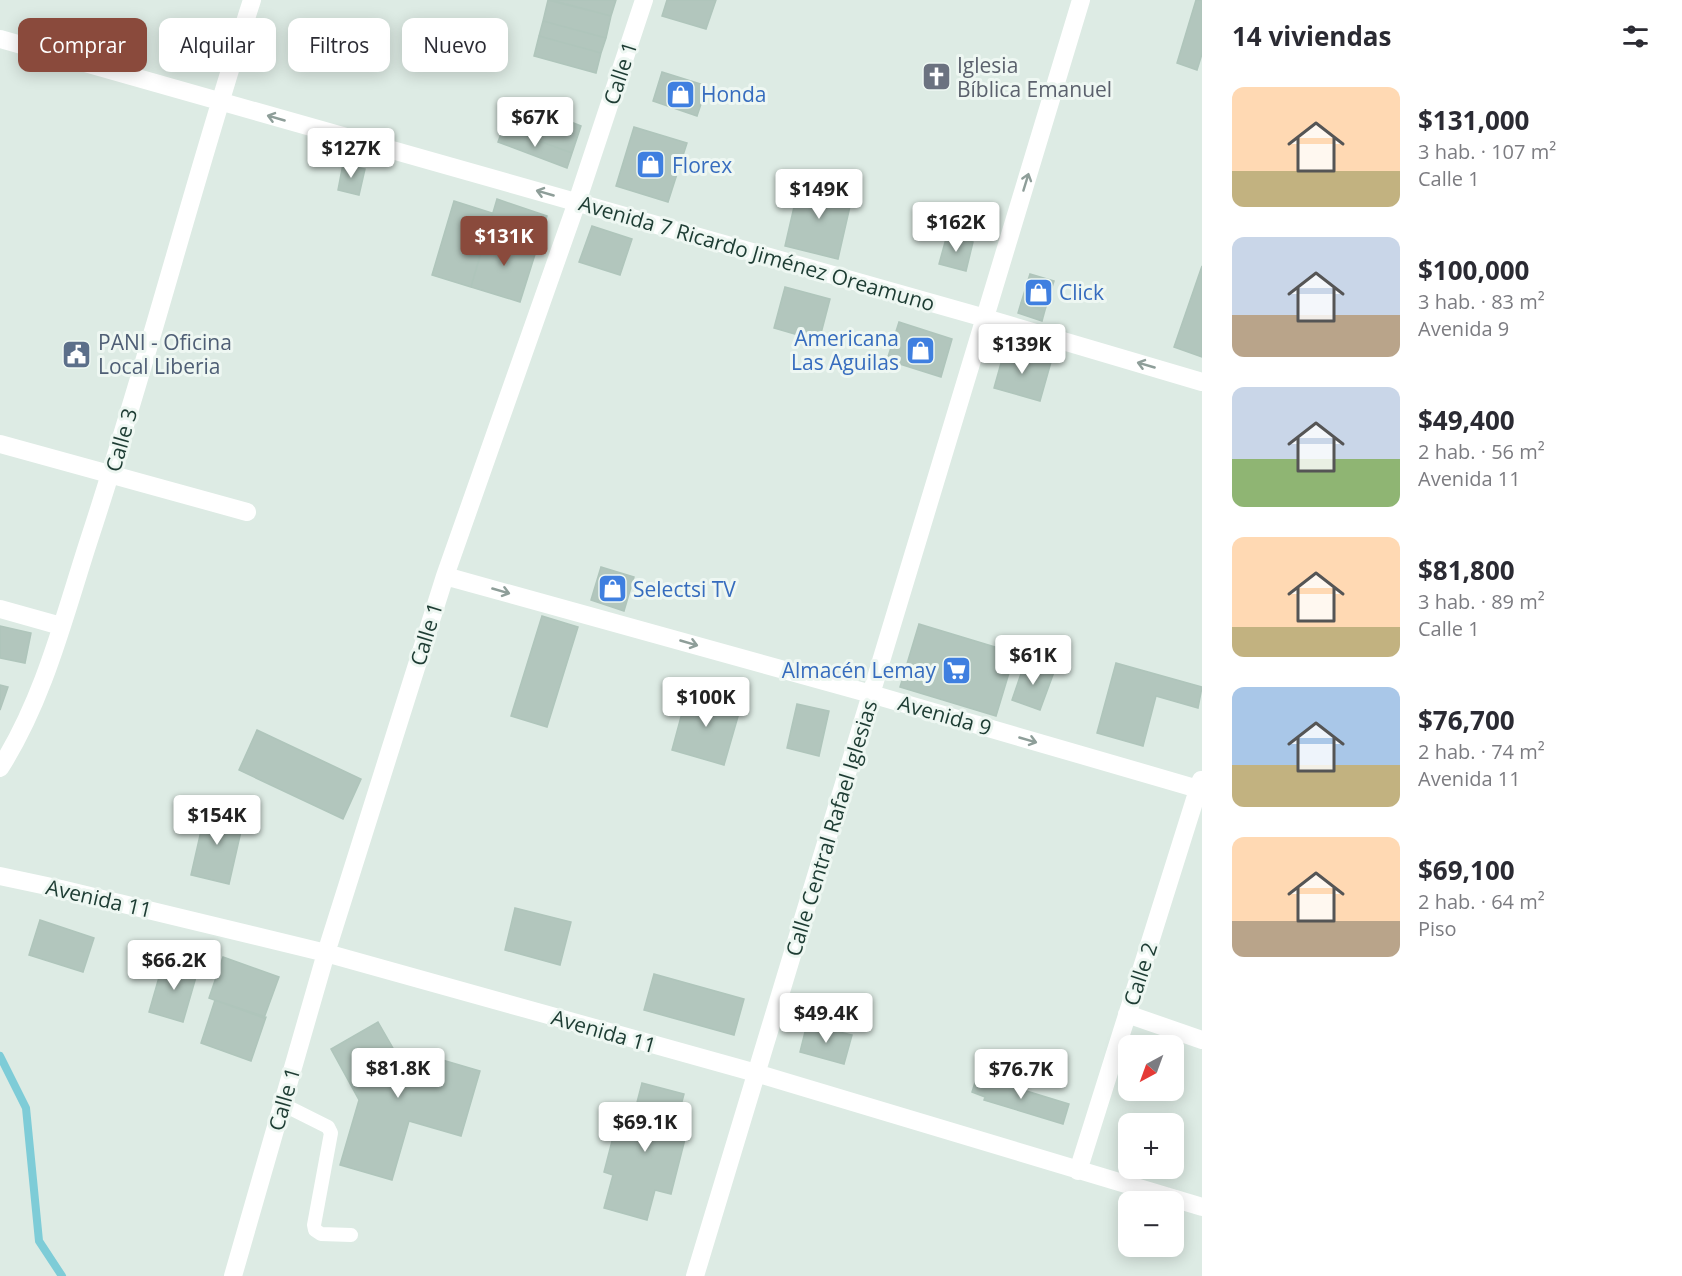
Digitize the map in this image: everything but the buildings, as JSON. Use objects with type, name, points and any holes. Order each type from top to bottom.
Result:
[{"type":"street","name":"Calle 3","points":[[0,768],[38,696],[61,626],[110,476],[219,102],[252,0]]},
{"type":"street","name":"Calle 1","points":[[233,1276],[326,953],[445,576],[577,202],[644,0]]},
{"type":"street","name":"Calle Central Rafael Iglesias","points":[[695,1276],[1081,0]]},
{"type":"street","name":"Avenida 7 Ricardo Jiménez Oreamuno","points":[[0,39],[985,318],[1202,382]]},
{"type":"street","points":[[0,444],[247,512]]},
{"type":"street","name":"Avenida 9","points":[[445,576],[1201,786]]},
{"type":"street","points":[[0,609],[61,626]]},
{"type":"street","name":"Calle 2","points":[[1077,1171],[1201,786]]},
{"type":"street","name":"Avenida 11","points":[[0,876],[326,953],[756,1073],[1202,1207]]},
{"type":"street","points":[[1127,1014],[1202,1040]]},
{"type":"lane","points":[[282,1104],[325,1124],[331,1133],[314,1225],[315,1230],[321,1233],[351,1235]]},
{"type":"waterway","points":[[0,1056],[26,1108],[39,1241],[62,1276]]},
{"type":"place","name":"Iglesia Bíblica Emanuel","points":[[936,77]]},
{"type":"place","name":"Honda","points":[[680,94]]},
{"type":"place","name":"Florex","points":[[651,165]]},
{"type":"place","name":"Click","points":[[1038,292]]},
{"type":"place","name":"Americana Las Aguilas","points":[[920,350]]},
{"type":"place","name":"PANI - Oficina Local Liberia","points":[[77,354]]},
{"type":"place","name":"Selectsi TV","points":[[612,589]]},
{"type":"place","name":"Almacén Lemay","points":[[957,670]]}]
